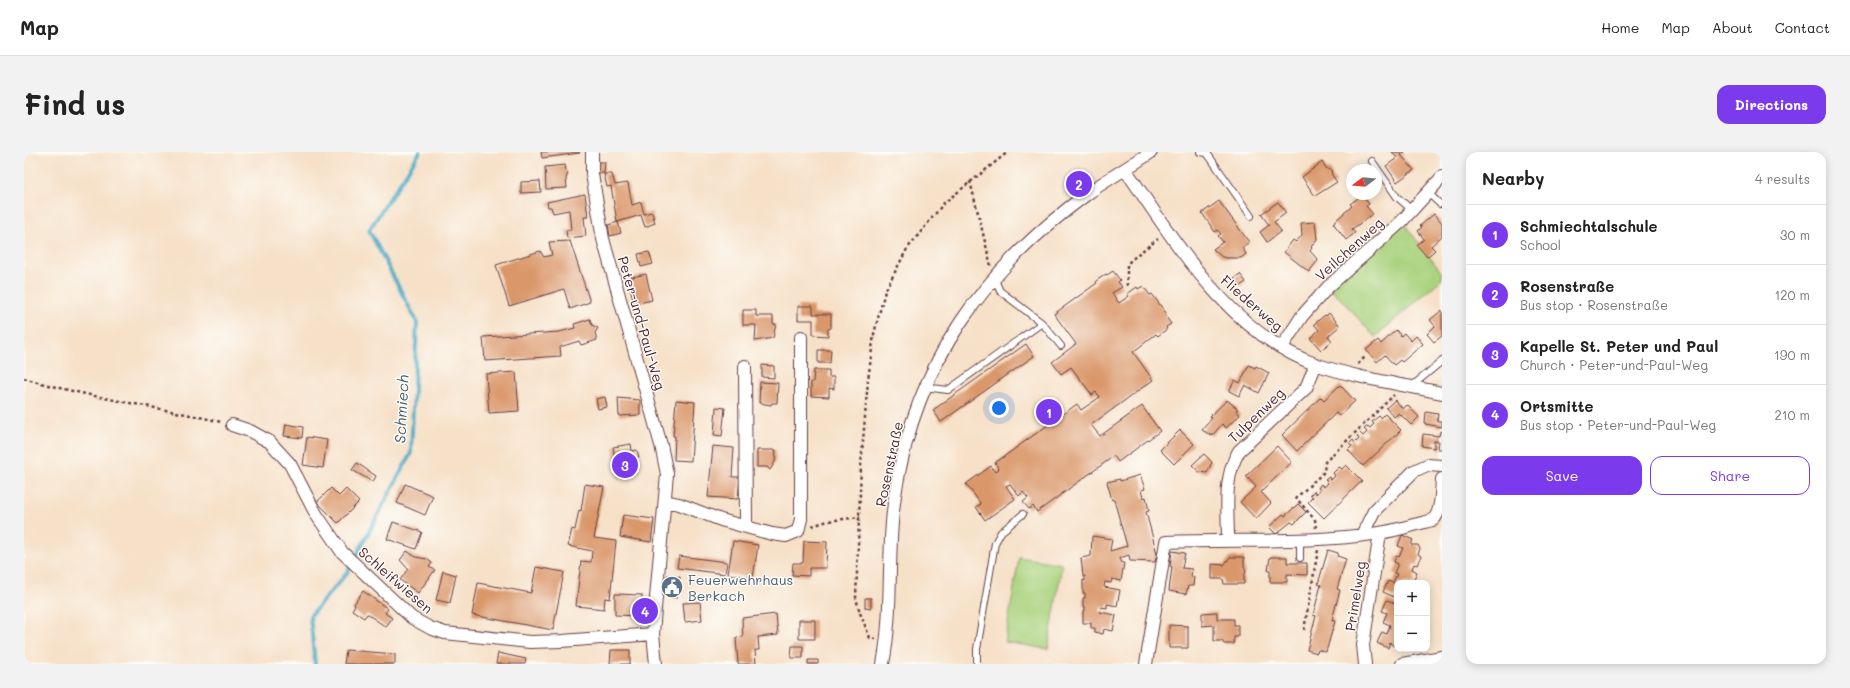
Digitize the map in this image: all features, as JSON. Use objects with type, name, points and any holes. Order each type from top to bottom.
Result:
[{"type":"street","name":"Peter-und-Paul-Weg","points":[[592,152],[592,174],[603,239],[661,445],[667,474],[653,634],[656,664]]},
{"type":"street","name":"Rosenstraße","points":[[884,664],[888,641],[889,553],[896,489],[907,438],[924,387],[954,331],[970,307],[994,278],[1031,239],[1085,195],[1151,152]]},
{"type":"street","name":"Fliederweg","points":[[1125,169],[1168,232],[1197,271],[1218,295],[1262,334],[1282,347],[1316,364],[1353,375],[1442,393]]},
{"type":"street","name":"Veilchenweg","points":[[1282,347],[1302,316],[1329,286],[1412,210],[1442,177]]},
{"type":"street","points":[[665,501],[679,504],[721,520],[786,536],[798,531],[801,519],[802,337]]},
{"type":"street","name":"Tulpenweg","points":[[1228,540],[1228,476],[1232,462],[1241,449],[1306,388],[1316,364]]},
{"type":"street","points":[[745,366],[746,526]]},
{"type":"street","name":"Schleifwiesen","points":[[232,425],[250,431],[270,442],[285,458],[304,488],[316,514],[342,552],[412,618],[430,628],[445,633],[530,642],[653,634]]},
{"type":"street","points":[[1362,535],[1374,511],[1414,471],[1427,465],[1442,466]]},
{"type":"street","points":[[1146,664],[1166,542],[1228,540],[1300,541],[1380,533],[1433,520],[1437,517],[1440,511],[1442,479]]},
{"type":"street","name":"Primelweg","points":[[1365,664],[1363,645],[1380,533]]},
{"type":"street","points":[[1402,664],[1442,657]]},
{"type":"lane","points":[[1200,152],[1207,154],[1251,216]]},
{"type":"lane","points":[[1372,161],[1397,197],[1412,210]]},
{"type":"lane","points":[[1428,193],[1440,204]]},
{"type":"lane","points":[[994,278],[1000,291],[1042,322],[1061,346]]},
{"type":"lane","points":[[924,387],[948,390],[1042,322]]},
{"type":"lane","points":[[1412,386],[1442,361]]},
{"type":"lane","points":[[977,664],[977,649],[995,543],[1001,532],[1023,514]]},
{"type":"lane","points":[[1300,541],[1300,558]]},
{"type":"path","points":[[882,640],[870,638],[860,614],[856,598],[861,466],[868,380],[874,334],[886,291],[908,249],[944,203],[1008,152]]},
{"type":"path","points":[[970,181],[994,278]]},
{"type":"path","points":[[1127,286],[1127,264],[1168,232]]},
{"type":"path","points":[[24,375],[29,380]]},
{"type":"path","points":[[24,378],[140,406],[191,415],[232,425]]},
{"type":"path","points":[[1304,630],[1318,540],[1315,520],[1296,498],[1324,472],[1325,462],[1396,392],[1398,384]]},
{"type":"path","points":[[798,531],[828,521],[860,517]]},
{"type":"green space","points":[[1402,221],[1442,273],[1442,279],[1375,337],[1329,286]]},
{"type":"green space","points":[[1019,557],[1062,564],[1048,649],[1005,642]]},
{"type":"building","points":[[541,152],[579,152],[580,153],[542,158]]},
{"type":"building","points":[[1392,152],[1405,152],[1401,155],[1414,170],[1397,182],[1386,166],[1397,158]]},
{"type":"building","points":[[597,162],[605,162],[604,173],[597,173]]},
{"type":"building","points":[[1322,162],[1327,169],[1331,170],[1332,175],[1337,182],[1315,196],[1302,177]]},
{"type":"building","points":[[565,165],[568,173],[566,178],[567,188],[546,189],[545,167]]},
{"type":"building","points":[[604,174],[612,174],[615,185],[628,183],[632,205],[641,202],[644,214],[652,212],[655,223],[645,227],[641,215],[617,222],[611,186],[607,187]]},
{"type":"building","points":[[540,181],[541,192],[521,193],[521,182]]},
{"type":"building","points":[[585,194],[588,217],[584,217],[586,236],[567,238],[566,230],[571,230],[569,210],[553,213],[551,207],[548,207],[547,202]]},
{"type":"building","points":[[1355,200],[1366,200],[1369,204],[1366,206],[1373,214],[1352,229],[1355,233],[1346,240],[1333,223],[1352,206],[1350,204]]},
{"type":"building","points":[[1219,201],[1249,242],[1242,248],[1246,254],[1241,258],[1222,257],[1213,249],[1223,242],[1218,236],[1221,234],[1218,230],[1215,232],[1202,213]]},
{"type":"building","points":[[1278,202],[1286,213],[1274,222],[1281,231],[1267,242],[1260,232],[1269,225],[1261,214]]},
{"type":"building","points":[[1434,214],[1442,223],[1442,236],[1431,246],[1435,250],[1427,257],[1417,245],[1424,239],[1418,231],[1422,227],[1420,226]]},
{"type":"building","points":[[618,222],[621,233],[610,236],[608,225]]},
{"type":"building","points":[[1315,222],[1317,239],[1310,251],[1318,260],[1309,272],[1284,252],[1293,240],[1296,242],[1302,235],[1301,223]]},
{"type":"building","points":[[570,241],[590,302],[570,309],[564,289],[509,306],[496,265],[540,251],[544,257],[552,255],[549,242]]},
{"type":"building","points":[[649,252],[653,264],[641,267],[638,254]]},
{"type":"building","points":[[1113,271],[1120,280],[1118,282],[1122,287],[1112,293],[1119,303],[1129,296],[1127,294],[1137,287],[1138,289],[1143,286],[1150,295],[1152,294],[1166,313],[1164,314],[1171,324],[1158,336],[1156,334],[1133,352],[1153,380],[1091,425],[1100,436],[1142,406],[1160,431],[1118,462],[1114,456],[1037,512],[1033,506],[1029,509],[1023,502],[1028,498],[1023,492],[1019,496],[1010,484],[1006,486],[1015,499],[985,520],[976,507],[981,504],[966,484],[991,466],[995,472],[999,469],[995,463],[1077,404],[1081,410],[1100,397],[1096,392],[1092,395],[1071,367],[1061,374],[1052,362],[1076,344],[1054,314],[1097,283],[1096,281]]},
{"type":"building","points":[[646,274],[652,300],[634,304],[628,278]]},
{"type":"building","points":[[1240,274],[1246,282],[1240,286],[1234,278]]},
{"type":"building","points":[[798,306],[813,306],[813,314],[831,314],[831,328],[828,329],[828,336],[813,335],[813,320],[798,320]]},
{"type":"building","points":[[743,310],[756,310],[756,316],[773,316],[773,324],[776,324],[773,338],[755,341],[756,325],[743,325]]},
{"type":"building","points":[[1442,310],[1442,336],[1434,342],[1427,334],[1435,326],[1430,320]]},
{"type":"building","points":[[1329,313],[1340,326],[1328,336],[1332,341],[1321,350],[1310,338],[1319,330],[1314,324]]},
{"type":"building","points":[[590,319],[592,325],[598,328],[595,333],[597,340],[581,345],[579,341],[560,347],[561,356],[485,361],[483,337],[559,332],[575,328],[574,324]]},
{"type":"building","points":[[1396,330],[1401,336],[1404,333],[1411,341],[1416,336],[1423,344],[1402,362],[1400,360],[1394,365],[1385,355],[1377,362],[1366,350],[1378,340],[1381,344]]},
{"type":"building","points":[[1026,344],[1034,356],[941,422],[933,410]]},
{"type":"building","points":[[818,350],[831,350],[830,363],[818,363]]},
{"type":"building","points":[[762,365],[774,366],[774,378],[762,377]]},
{"type":"building","points":[[1249,365],[1255,368],[1256,366],[1269,373],[1259,393],[1245,385],[1239,396],[1229,391],[1235,380],[1240,383]]},
{"type":"building","points":[[814,370],[829,370],[829,377],[834,377],[834,389],[829,388],[829,397],[811,396],[811,382],[813,382]]},
{"type":"building","points":[[516,372],[519,411],[489,413],[486,374]]},
{"type":"building","points":[[760,382],[778,383],[777,403],[772,403],[771,405],[759,403]]},
{"type":"building","points":[[1340,385],[1355,401],[1339,416],[1336,413],[1297,451],[1282,435],[1321,397],[1324,400]]},
{"type":"building","points":[[605,397],[607,407],[598,409],[596,399]]},
{"type":"building","points":[[618,398],[640,400],[640,415],[619,416]]},
{"type":"building","points":[[676,400],[695,402],[691,461],[674,460],[675,436],[673,436]]},
{"type":"building","points":[[1227,400],[1238,409],[1236,410],[1240,415],[1226,428],[1222,424],[1212,436],[1202,430],[1212,418],[1210,416]]},
{"type":"building","points":[[1395,400],[1403,409],[1407,405],[1419,417],[1411,425],[1399,413],[1394,417],[1386,408]]},
{"type":"building","points":[[716,407],[725,408],[722,436],[714,435]]},
{"type":"building","points":[[1426,412],[1438,414],[1437,421],[1442,421],[1442,427],[1425,424]]},
{"type":"building","points":[[1385,414],[1401,430],[1363,466],[1348,450],[1352,446],[1349,444],[1353,440],[1355,443],[1359,439],[1357,436],[1360,433],[1363,436],[1367,432],[1364,429],[1368,426],[1370,428],[1374,424],[1372,422],[1379,416],[1381,418]]},
{"type":"building","points":[[286,424],[303,427],[302,438],[284,436]]},
{"type":"building","points":[[1180,430],[1194,444],[1174,464],[1160,450]]},
{"type":"building","points":[[1440,431],[1442,432],[1442,449],[1438,449],[1439,441],[1434,441],[1434,448],[1422,446],[1423,434],[1439,436]]},
{"type":"building","points":[[307,437],[327,440],[323,468],[303,465]]},
{"type":"building","points":[[631,444],[632,451],[637,450],[639,457],[633,458],[636,473],[618,477],[613,447]]},
{"type":"building","points":[[713,446],[734,448],[732,477],[740,477],[738,499],[708,497]]},
{"type":"building","points":[[1277,446],[1292,462],[1261,492],[1271,503],[1256,519],[1240,502],[1256,487],[1246,476]]},
{"type":"building","points":[[757,450],[776,450],[775,462],[770,470],[767,467],[757,467]]},
{"type":"building","points":[[1204,454],[1212,462],[1207,473],[1199,472],[1192,465]]},
{"type":"building","points":[[357,463],[376,476],[373,482],[352,470]]},
{"type":"building","points":[[1346,465],[1362,481],[1324,518],[1308,502],[1313,497],[1310,495],[1314,491],[1316,494],[1320,490],[1318,488],[1321,484],[1324,487],[1328,483],[1325,480],[1329,477],[1331,480],[1335,476],[1333,473],[1339,467],[1342,469]]},
{"type":"building","points":[[1140,475],[1145,489],[1141,490],[1143,498],[1146,497],[1149,511],[1146,512],[1157,554],[1155,562],[1130,561],[1129,555],[1120,558],[1122,563],[1124,563],[1121,581],[1112,579],[1111,583],[1105,582],[1104,587],[1120,590],[1117,606],[1107,604],[1107,608],[1101,607],[1100,612],[1116,615],[1113,631],[1104,629],[1103,634],[1095,632],[1095,628],[1091,628],[1091,623],[1083,623],[1083,611],[1085,611],[1085,607],[1083,607],[1083,598],[1085,598],[1085,593],[1083,593],[1083,580],[1085,581],[1085,576],[1083,576],[1081,558],[1091,556],[1092,536],[1112,539],[1110,551],[1127,546],[1114,500],[1112,500],[1107,482],[1120,479],[1120,481]]},
{"type":"building","points":[[405,484],[433,496],[425,515],[397,503]]},
{"type":"building","points":[[585,484],[604,487],[594,538],[616,541],[610,599],[605,598],[604,609],[576,606],[581,561],[591,562],[592,551],[568,546],[572,529],[575,530],[579,510],[581,511]]},
{"type":"building","points":[[331,488],[339,496],[346,489],[359,502],[338,523],[317,502]]},
{"type":"building","points":[[1298,504],[1306,512],[1294,524],[1291,522],[1276,534],[1269,527],[1283,514],[1285,516]]},
{"type":"building","points":[[623,515],[654,519],[651,542],[620,537]]},
{"type":"building","points":[[393,522],[422,532],[416,549],[387,539]]},
{"type":"building","points":[[1402,535],[1413,540],[1411,545],[1418,545],[1420,549],[1418,554],[1421,556],[1417,565],[1414,564],[1412,569],[1417,572],[1413,580],[1394,580],[1397,574],[1394,573],[1398,564],[1394,562],[1396,556],[1399,557],[1403,548],[1398,546]]},
{"type":"building","points":[[733,541],[758,545],[753,578],[728,574]]},
{"type":"building","points":[[804,541],[827,542],[826,568],[809,568],[809,576],[792,575],[793,563],[803,563]]},
{"type":"building","points":[[1328,550],[1338,553],[1337,556],[1346,559],[1337,589],[1340,590],[1332,620],[1335,621],[1326,652],[1318,650],[1317,653],[1307,650],[1316,616],[1313,615],[1321,585],[1318,584]]},
{"type":"building","points":[[407,551],[416,557],[427,559],[432,563],[429,567],[435,570],[418,593],[400,580],[408,569],[400,560]]},
{"type":"building","points":[[1172,551],[1185,553],[1182,568],[1192,569],[1191,577],[1194,577],[1193,586],[1188,586],[1186,594],[1169,591]]},
{"type":"building","points":[[679,556],[727,562],[725,574],[677,568]]},
{"type":"building","points":[[1230,557],[1244,557],[1244,567],[1246,572],[1244,575],[1244,584],[1224,584],[1223,579],[1212,579],[1212,564],[1224,565]]},
{"type":"building","points":[[1270,557],[1287,557],[1287,563],[1307,563],[1307,575],[1287,574],[1287,582],[1270,582],[1270,571],[1268,571]]},
{"type":"building","points":[[536,567],[564,572],[553,630],[472,615],[478,583],[531,593]]},
{"type":"building","points":[[443,571],[456,575],[450,603],[436,600]]},
{"type":"building","name":"Feuerwehrhaus Berkach","points":[[667,575],[680,577],[677,598],[664,596]]},
{"type":"building","points":[[1388,581],[1393,583],[1394,581],[1394,597],[1383,592]]},
{"type":"building","points":[[363,591],[388,609],[385,613],[392,618],[386,627],[367,614],[364,618],[352,610],[355,605],[354,604]]},
{"type":"building","points":[[615,594],[642,595],[641,616],[615,615]]},
{"type":"building","points":[[865,598],[871,598],[871,609],[865,608]]},
{"type":"building","points":[[1387,600],[1394,603],[1394,645],[1390,642],[1388,648],[1377,643],[1382,632],[1387,634],[1390,625],[1383,622],[1387,613],[1382,611]]},
{"type":"building","points":[[700,602],[702,620],[685,622],[683,603]]},
{"type":"building","points":[[1217,612],[1217,619],[1234,619],[1234,625],[1238,625],[1238,637],[1234,637],[1234,644],[1224,644],[1222,641],[1214,641],[1214,625],[1202,626],[1202,613]]},
{"type":"building","points":[[776,614],[778,635],[758,637],[759,650],[755,650],[756,664],[738,664],[736,638],[743,637],[742,618]]},
{"type":"building","points":[[799,620],[815,620],[815,639],[799,639]]},
{"type":"building","points":[[1169,625],[1188,626],[1188,648],[1169,648]]},
{"type":"building","points":[[792,646],[803,646],[803,658],[791,658]]},
{"type":"building","points":[[346,650],[395,654],[395,664],[344,664]]},
{"type":"building","points":[[611,650],[630,650],[630,664],[610,664]]},
{"type":"building","points":[[498,653],[526,659],[525,664],[496,664]]},
{"type":"building","points":[[808,660],[818,660],[818,664],[808,664]]},
{"type":"waterway","name":"Schmiech","points":[[315,664],[310,616],[347,573],[411,453],[417,322],[369,230],[420,152]]},
{"type":"place","name":"Rosenstraße","points":[[1079,184]]},
{"type":"place","name":"Schmiechtalschule","points":[[1049,412]]},
{"type":"place","name":"Kapelle St. Peter und Paul","points":[[625,465]]},
{"type":"place","name":"Feuerwehrhaus Berkach","points":[[672,587]]},
{"type":"place","name":"Ortsmitte","points":[[645,611]]}]
